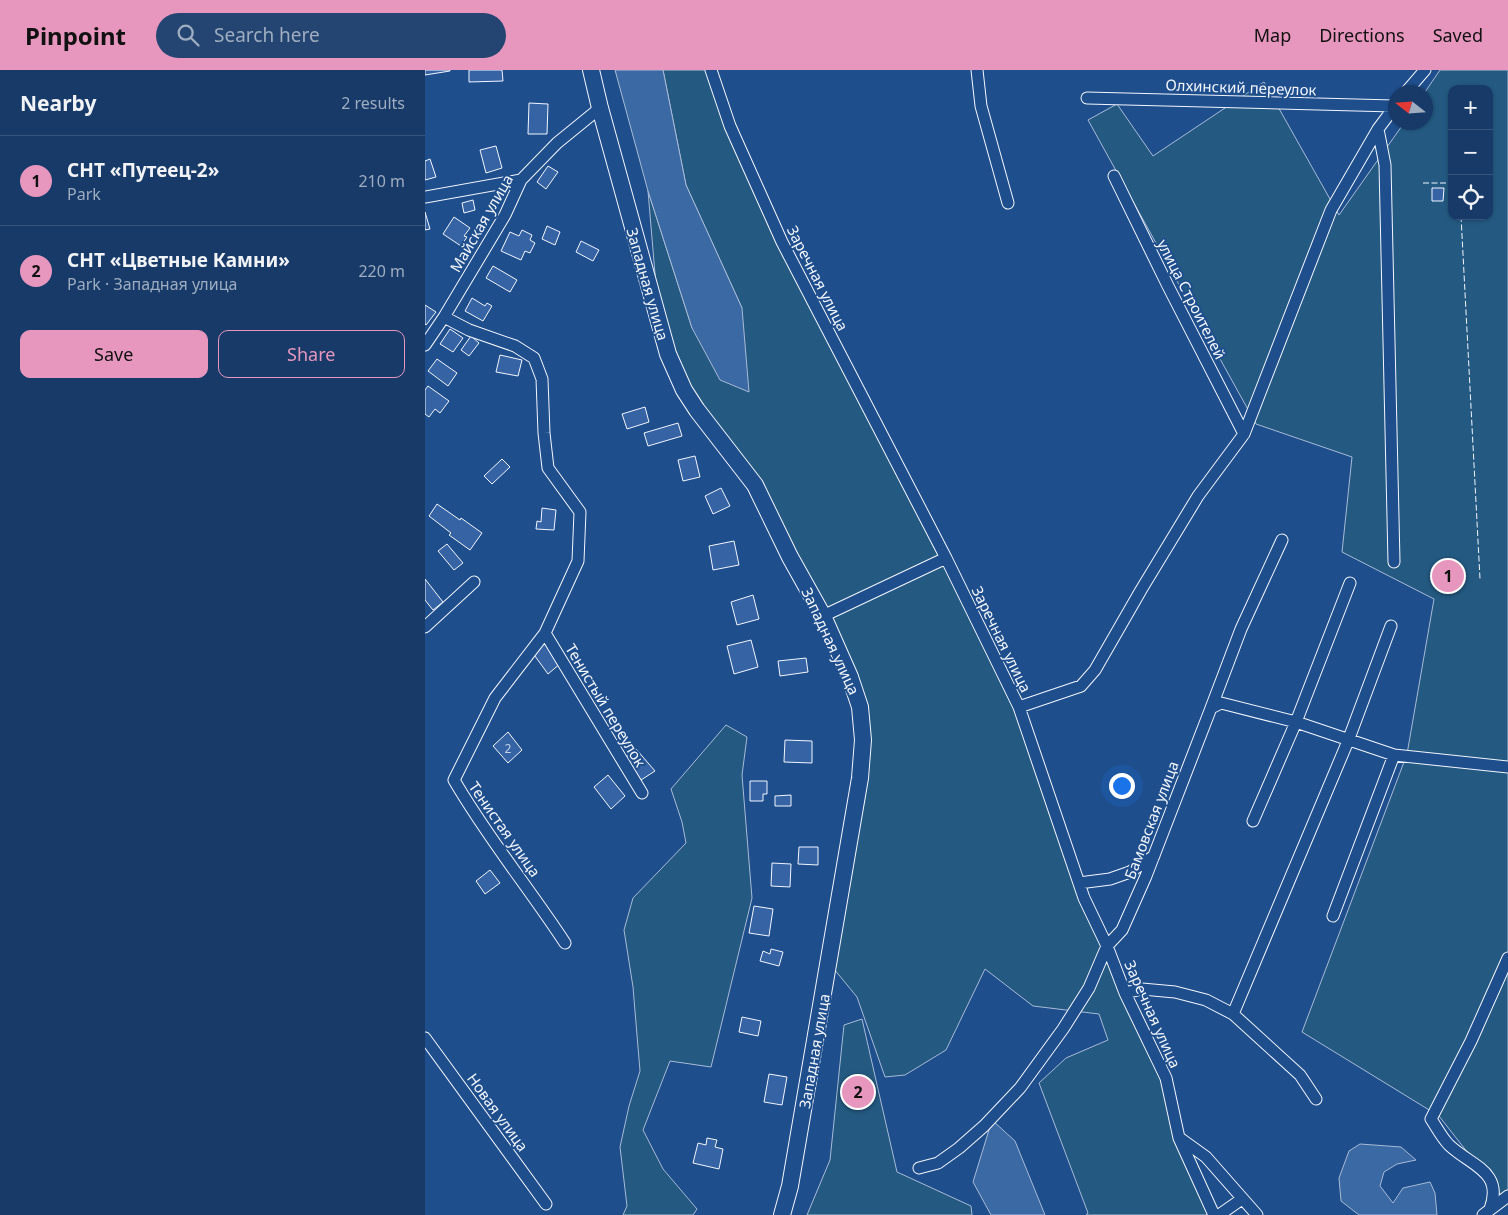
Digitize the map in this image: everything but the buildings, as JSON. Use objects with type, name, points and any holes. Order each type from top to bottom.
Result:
[{"type":"main road","name":"Западная улица","points":[[591,70],[668,354],[684,390],[697,410],[755,485],[790,557],[823,616],[850,677],[860,707],[863,740],[860,778],[791,1186],[783,1215]]},
{"type":"street","name":"Заречная улица","points":[[711,70],[730,126],[782,242],[946,558],[1019,707],[1079,883],[1107,946],[1125,993],[1166,1078],[1179,1138],[1214,1215]]},
{"type":"street","points":[[977,70],[981,106],[1008,203]]},
{"type":"street","points":[[1411,85],[1423,70]]},
{"type":"street","name":"Олхинский переулок","points":[[1087,98],[1388,106]]},
{"type":"street","name":"Майская улица","points":[[425,345],[444,317],[505,215],[521,180],[557,142],[600,108]]},
{"type":"street","points":[[1019,707],[1081,686],[1095,670],[1198,496],[1244,434],[1331,210],[1378,129],[1388,115]]},
{"type":"street","points":[[1378,129],[1385,165],[1394,562]]},
{"type":"street","name":"улица Строителей","points":[[1114,176],[1244,434]]},
{"type":"street","points":[[425,197],[521,180]]},
{"type":"street","name":"Тенистая улица","points":[[444,317],[469,330],[515,346],[533,358],[542,379],[544,433],[548,468],[581,512],[578,561],[545,633],[495,698],[454,780],[565,943]]},
{"type":"street","name":"Бамовская улица","points":[[919,1168],[938,1163],[959,1148],[1019,1088],[1063,1029],[1089,988],[1107,946],[1122,930],[1154,856],[1241,629],[1282,540]]},
{"type":"street","points":[[823,616],[946,558]]},
{"type":"street","points":[[425,628],[474,582]]},
{"type":"street","points":[[1253,821],[1296,722],[1350,582]]},
{"type":"street","points":[[1233,1014],[1348,741],[1391,626]]},
{"type":"street","name":"Тенистый переулок","points":[[545,633],[642,793]]},
{"type":"street","points":[[1211,708],[1221,703],[1296,722],[1394,755],[1508,767]]},
{"type":"street","points":[[1333,916],[1394,755]]},
{"type":"street","points":[[1079,883],[1110,879],[1130,872],[1154,856]]},
{"type":"street","points":[[1487,1212],[1494,1199],[1494,1188],[1489,1176],[1449,1144],[1431,1119],[1467,1049],[1508,958]]},
{"type":"street","points":[[1125,993],[1142,989],[1175,992],[1206,1000],[1233,1014],[1300,1075],[1316,1099]]},
{"type":"street","name":"Новая улица","points":[[425,1038],[546,1204]]},
{"type":"street","points":[[1179,1138],[1206,1157],[1257,1215]]},
{"type":"street","points":[[1487,1212],[1508,1196]]},
{"type":"street","points":[[1219,1215],[1243,1199]]},
{"type":"shaded area","points":[[615,70],[663,70],[686,185],[742,308],[749,392],[720,380],[692,328],[648,191]]},
{"type":"shaded area","points":[[663,70],[711,70],[730,126],[1019,707],[1079,883],[1166,1078],[1179,1138],[1214,1215],[1086,1215],[1088,1213],[1039,1083],[1066,1058],[1108,1040],[1099,1014],[1033,1006],[985,969],[946,1050],[905,1075],[885,1077],[857,997],[829,963],[860,778],[860,707],[766,509],[697,410],[659,321],[648,191],[692,328],[742,308],[686,185]]},
{"type":"shaded area","points":[[1440,70],[1508,70],[1508,1204],[1439,1116],[1302,1032],[1407,754],[1434,599],[1342,552],[1352,457],[1256,424],[1088,120],[1117,104],[1153,156],[1264,82],[1339,215],[1399,130],[1433,130],[1433,85],[1430,85]]},
{"type":"shaded area","points":[[726,725],[747,737],[742,775],[752,898],[711,1067],[670,1061],[643,1130],[663,1169],[697,1209],[693,1215],[623,1215],[627,1206],[620,1147],[629,1106],[640,1071],[633,987],[624,930],[633,898],[686,843],[682,822],[671,789]]},
{"type":"shaded area","points":[[862,1019],[897,1172],[971,1206],[972,1215],[807,1215],[830,1160],[844,1025]]},
{"type":"shaded area","points":[[992,1120],[1015,1141],[1045,1215],[991,1215],[973,1182]]},
{"type":"shaded area","points":[[1360,1144],[1401,1147],[1416,1160],[1397,1164],[1384,1172],[1380,1186],[1393,1203],[1403,1188],[1430,1182],[1435,1193],[1437,1215],[1359,1215],[1341,1201],[1339,1178],[1349,1151]]},
{"type":"fence","points":[[1423,183],[1448,183]]},
{"type":"fence","points":[[1461,220],[1480,579]]},
{"type":"place","name":"СНТ «Путеец-2»","points":[[1448,576]]},
{"type":"place","name":"СНТ «Цветные Камни»","points":[[858,1092]]}]
